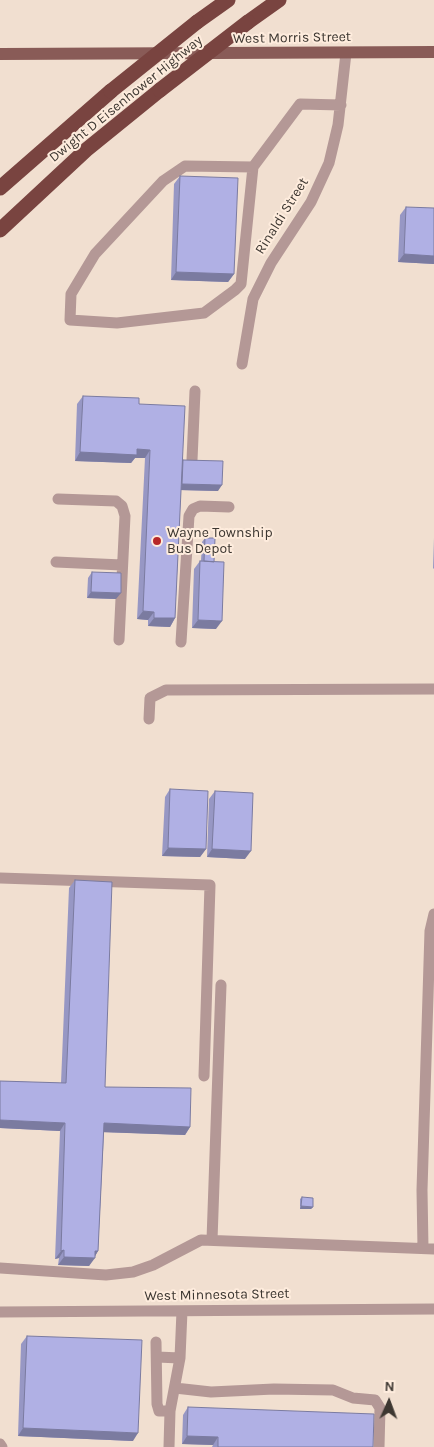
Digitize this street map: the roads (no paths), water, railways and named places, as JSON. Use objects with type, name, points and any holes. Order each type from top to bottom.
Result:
[{"type":"highway","name":"Dwight D Eisenhower Highway","points":[[0,188],[111,91],[197,22],[228,0]]},
{"type":"highway","name":"Dwight D Eisenhower Highway","points":[[0,230],[86,150],[160,90],[279,0]]},
{"type":"main road","name":"West Morris Street","points":[[0,54],[434,52]]},
{"type":"street","name":"Rinaldi Street","points":[[242,364],[246,329],[255,293],[323,177],[334,144],[341,105],[346,53]]},
{"type":"street","points":[[253,167],[185,166],[163,182],[96,254],[71,294],[70,320],[117,323],[204,312],[241,284],[253,167],[300,104],[341,105]]},
{"type":"street","points":[[241,284],[255,293]]},
{"type":"street","points":[[192,460],[195,391]]},
{"type":"street","points":[[58,499],[116,501],[122,506],[124,516],[119,640]]},
{"type":"street","points":[[181,642],[189,516],[193,509],[200,506],[229,507]]},
{"type":"street","points":[[56,562],[122,565]]},
{"type":"street","points":[[148,719],[150,698],[166,690],[434,689]]},
{"type":"street","points":[[0,878],[210,885],[204,1076]]},
{"type":"street","points":[[0,1268],[106,1274],[133,1272],[153,1265],[201,1240],[429,1248],[423,1140],[430,932],[434,914]]},
{"type":"street","points":[[212,1240],[221,985]]},
{"type":"street","name":"West Minnesota Street","points":[[0,1312],[434,1309]]},
{"type":"street","points":[[170,1447],[170,1411],[180,1358],[182,1311]]},
{"type":"street","points":[[156,1342],[157,1404],[159,1411],[170,1411]]},
{"type":"street","points":[[157,1358],[180,1358]]},
{"type":"street","points":[[175,1388],[212,1392],[274,1389],[333,1390],[353,1398],[375,1400],[380,1408],[379,1447]]},
{"type":"place","name":"Wayne Township Bus Depot","points":[[157,541]]}]
